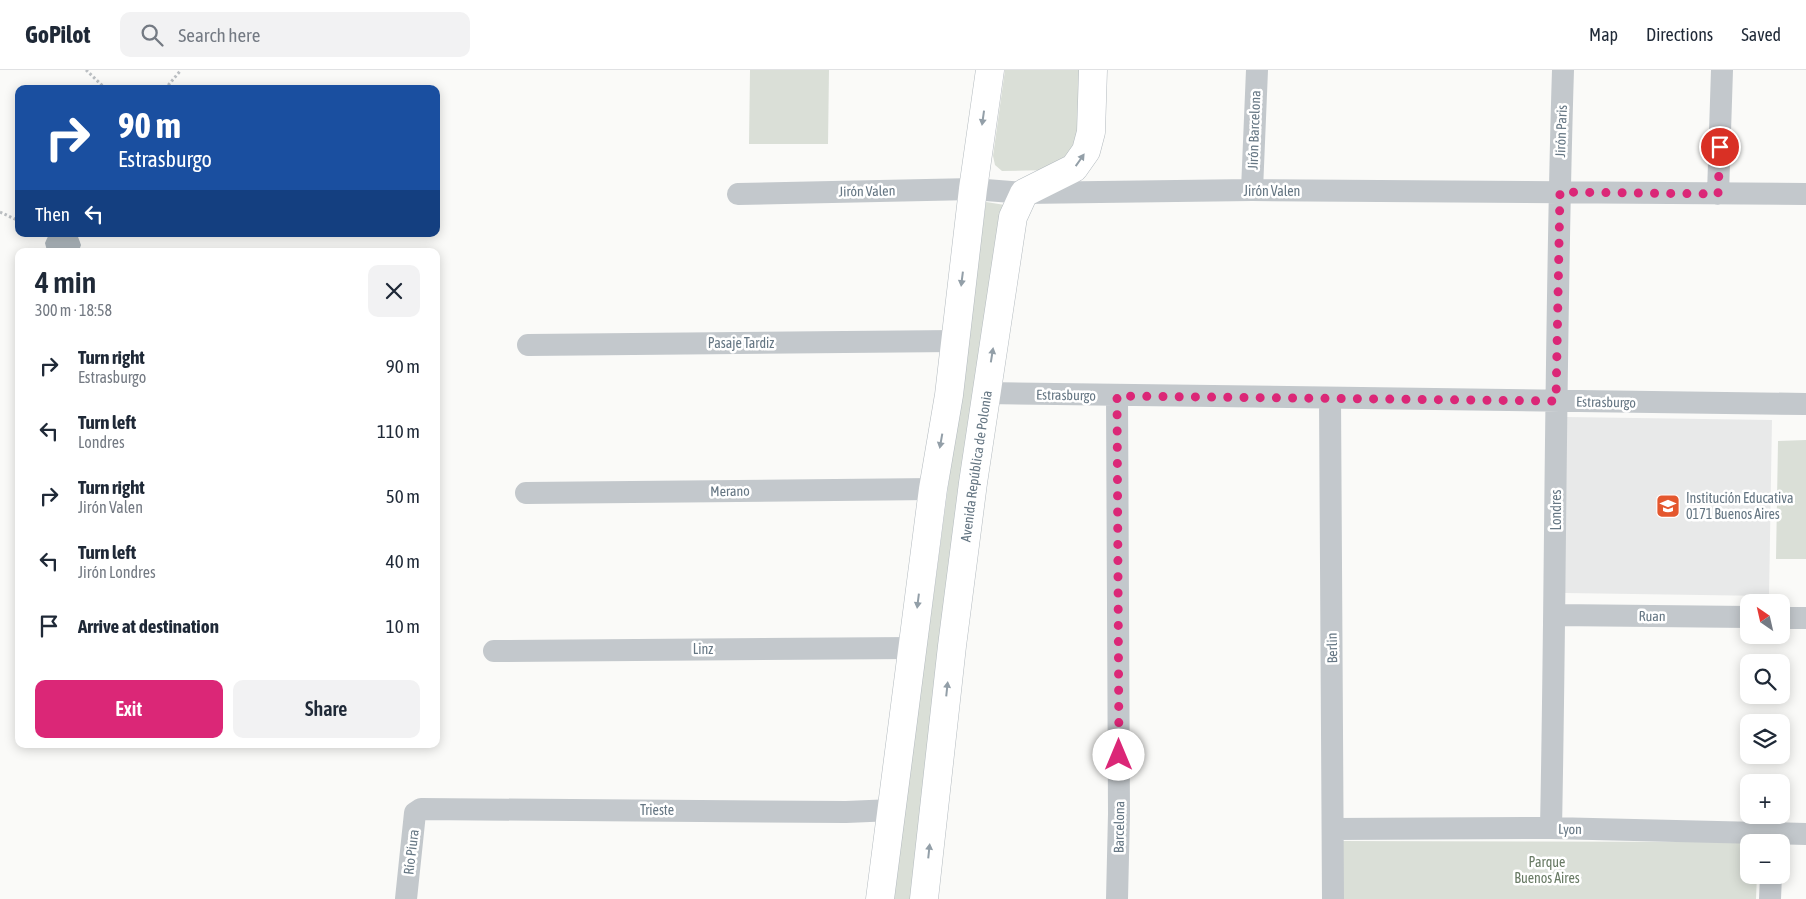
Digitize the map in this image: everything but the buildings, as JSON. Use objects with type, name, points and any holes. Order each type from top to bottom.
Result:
[{"type":"main road","points":[[880,899],[933,489],[949,395],[972,189],[990,70]]},
{"type":"main road","points":[[1024,193],[1074,168],[1086,151],[1090,132],[1093,70]]},
{"type":"main road","name":"Avenida República de Polonia","points":[[924,899],[953,636],[986,393],[1013,217],[1024,193]]},
{"type":"street","name":"Jirón Barcelona","points":[[1252,190],[1257,70]]},
{"type":"street","name":"Jirón Paris","points":[[1560,192],[1563,70]]},
{"type":"street","points":[[1718,194],[1722,70]]},
{"type":"street","name":"Jirón Valen","points":[[738,194],[972,189],[1024,193],[1252,190],[1806,194]]},
{"type":"street","name":"Londres","points":[[1551,828],[1560,192]]},
{"type":"street","name":"Pasaje Tardiz","points":[[528,344],[954,341]]},
{"type":"street","name":"Estrasburgo","points":[[986,393],[1806,404]]},
{"type":"street","name":"Barcelona","points":[[1117,396],[1119,804],[1117,899]]},
{"type":"street","name":"Berlin","points":[[1330,398],[1333,899]]},
{"type":"street","name":"Merano","points":[[526,493],[933,489]]},
{"type":"street","name":"Ruan","points":[[1555,615],[1740,617]]},
{"type":"street","points":[[1790,618],[1806,618]]},
{"type":"street","name":"Linz","points":[[494,651],[912,648]]},
{"type":"street","name":"Trieste","points":[[421,809],[836,812],[893,810]]},
{"type":"street","name":"Río Piura","points":[[406,899],[415,813],[421,809]]},
{"type":"street","name":"Lyon","points":[[1334,829],[1551,828],[1740,837]]},
{"type":"street","name":"Lyon","points":[[1790,836],[1806,834]]},
{"type":"street","points":[[1770,899],[1771,884]]},
{"type":"path","points":[[86,70],[102,85]]},
{"type":"path","points":[[168,85],[181,70]]},
{"type":"path","points":[[0,212],[15,219]]},
{"type":"shaded area","name":"Institución Educativa 0171 Buenos Aires","points":[[1566,417],[1772,420],[1769,594],[1740,594],[1740,596],[1565,593]]},
{"type":"green space","points":[[750,70],[829,70],[828,144],[749,144]]},
{"type":"green space","points":[[1005,70],[1087,70],[1084,129],[1070,157],[1048,170],[1002,171],[995,165],[993,156]]},
{"type":"green space","points":[[986,202],[1005,205],[914,899],[893,899]]},
{"type":"green space","points":[[1806,440],[1806,559],[1776,559],[1778,441]]},
{"type":"green space","name":"Parque Buenos Aires","points":[[1338,841],[1740,842],[1740,884],[1757,884],[1756,899],[1337,899]]},
{"type":"place","name":"Institución Educativa 0171 Buenos Aires","points":[[1668,506]]},
{"type":"route","points":[[1119,755],[1117,396],[1556,401],[1560,192],[1718,194],[1720,147]]}]
